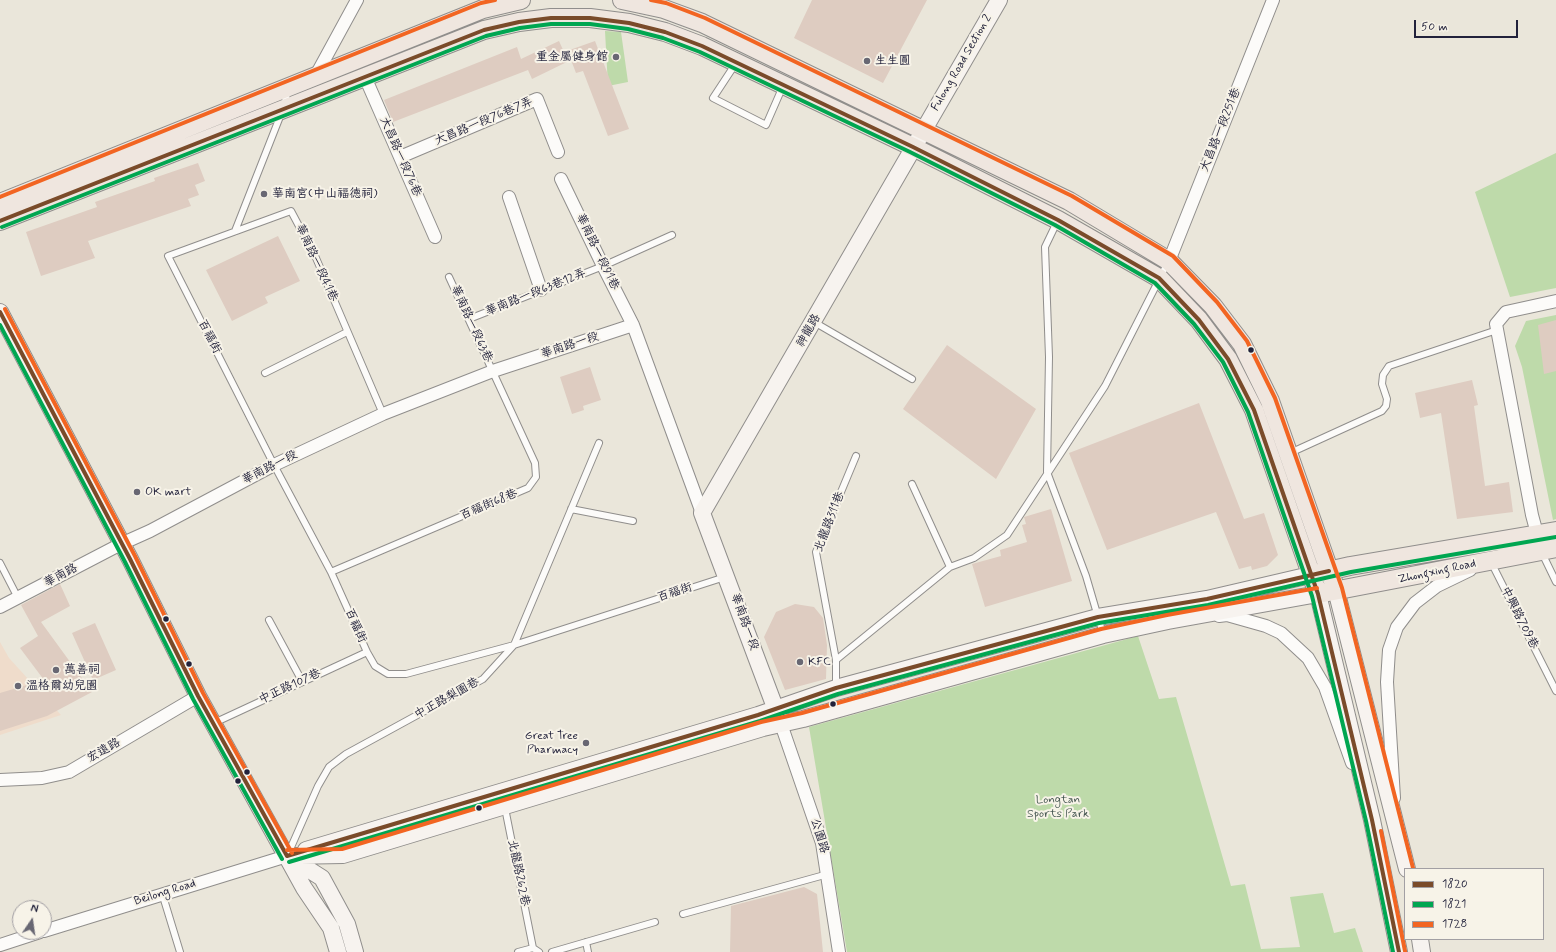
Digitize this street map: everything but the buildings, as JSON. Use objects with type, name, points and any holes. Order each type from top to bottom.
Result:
[{"type":"main road","points":[[0,203],[483,9],[521,0]]},
{"type":"main road","points":[[622,0],[664,9],[702,23],[1069,201],[1169,260],[1213,306],[1242,344],[1270,401],[1330,571],[1407,868]]},
{"type":"main road","name":"Fulong Road Section 2","points":[[913,147],[924,131],[999,0]]},
{"type":"main road","points":[[0,221],[484,30],[520,22],[551,18],[590,18],[629,23],[665,32],[702,46],[913,147],[1058,220],[1159,278],[1199,320],[1228,359],[1254,410],[1310,575],[1318,594],[1372,820],[1399,952]]},
{"type":"main road","name":"神龍路","points":[[702,513],[814,322],[913,147]]},
{"type":"main road","points":[[0,312],[121,544],[198,696],[304,888],[331,928],[338,952]]},
{"type":"main road","name":"華南路一段","points":[[702,513],[781,724]]},
{"type":"main road","name":"Zhongxing Road","points":[[1318,594],[1367,586],[1491,561],[1545,545],[1556,531]]},
{"type":"main road","name":"Zhongxing Road","points":[[1310,575],[1485,544],[1545,545]]},
{"type":"main road","name":"Beilong Road","points":[[287,856],[758,715],[836,688],[1098,617],[1207,599],[1310,575]]},
{"type":"main road","name":"Beilong Road","points":[[287,856],[343,855],[781,724],[1103,635],[1168,621],[1318,594]]},
{"type":"main road","points":[[287,856],[322,878],[346,924],[355,952]]},
{"type":"main road","points":[[1420,940],[1422,952]]},
{"type":"street","points":[[315,77],[357,0]]},
{"type":"street","name":"大昌路一段251巷","points":[[1169,260],[1273,0]]},
{"type":"street","name":"大昌路一段76巷","points":[[365,77],[435,237]]},
{"type":"street","name":"大昌路一段76巷7弄","points":[[400,157],[537,99],[558,152]]},
{"type":"street","name":"華南路一段91巷","points":[[561,179],[633,325]]},
{"type":"street","points":[[509,197],[541,290]]},
{"type":"street","points":[[1545,545],[1496,324],[1506,312],[1556,301]]},
{"type":"street","name":"華南路一段","points":[[121,544],[150,531],[274,465],[383,414],[493,372],[633,325],[702,513]]},
{"type":"street","name":"華南路","points":[[0,607],[121,544]]},
{"type":"street","points":[[1395,819],[1387,682],[1389,650],[1397,627],[1415,603],[1437,586],[1491,561]]},
{"type":"street","points":[[1168,621],[1228,615],[1266,626],[1281,633],[1308,658],[1325,687],[1372,820]]},
{"type":"street","name":"宏遠路","points":[[0,780],[42,778],[68,772],[198,696]]},
{"type":"street","name":"公園路","points":[[781,724],[822,843],[839,952]]},
{"type":"street","name":"Beilong Road","points":[[52,928],[162,893],[287,856]]},
{"type":"street","points":[[0,945],[15,940]]},
{"type":"lane","points":[[736,62],[713,98],[766,125],[784,85]]},
{"type":"lane","points":[[235,231],[283,109],[289,88]]},
{"type":"lane","name":"華南路一段41巷","points":[[168,256],[292,211],[316,258],[383,414]]},
{"type":"lane","points":[[1058,220],[1044,247],[1049,357],[1048,472],[1086,576],[1103,635]]},
{"type":"lane","name":"華南路一段63巷12弄","points":[[469,319],[603,266],[672,235]]},
{"type":"lane","name":"百福街","points":[[168,256],[274,465],[331,572],[367,652],[375,666],[388,674],[406,674],[514,645],[726,576]]},
{"type":"lane","points":[[836,660],[950,567],[974,558],[1007,535],[1105,386],[1169,260]]},
{"type":"lane","name":"華南路一段63巷","points":[[449,277],[493,372]]},
{"type":"lane","points":[[814,322],[912,379]]},
{"type":"lane","points":[[1288,453],[1382,411],[1386,406],[1387,399],[1382,384],[1383,375],[1389,366],[1497,330]]},
{"type":"lane","points":[[265,373],[347,332]]},
{"type":"lane","name":"百福街68巷","points":[[331,572],[528,488],[536,477],[535,463],[493,372]]},
{"type":"lane","name":"中正路梨園巷","points":[[287,856],[318,786],[329,766],[346,754],[483,679],[514,645],[599,443]]},
{"type":"lane","name":"北龍路311巷","points":[[836,688],[836,660],[816,552],[856,456]]},
{"type":"lane","points":[[912,484],[950,567]]},
{"type":"lane","points":[[571,509],[633,521]]},
{"type":"lane","name":"中興路709巷","points":[[1485,544],[1491,561],[1556,691]]},
{"type":"lane","points":[[1545,545],[1556,582]]},
{"type":"lane","points":[[0,563],[18,598]]},
{"type":"lane","points":[[269,620],[302,681]]},
{"type":"lane","name":"中正路107巷","points":[[213,723],[367,652]]},
{"type":"lane","name":"北龍路262巷","points":[[500,791],[533,948]]},
{"type":"lane","points":[[683,914],[828,874]]},
{"type":"lane","points":[[162,893],[180,952]]},
{"type":"lane","points":[[552,952],[654,922]]},
{"type":"lane","points":[[586,942],[588,952]]},
{"type":"lane","points":[[518,952],[533,948],[539,952]]},
{"type":"shaded area","name":"溫格爾幼兒園","points":[[0,642],[9,658],[61,715],[0,735]]},
{"type":"green space","name":"重金屬健身館","points":[[605,31],[621,32],[628,82],[608,86]]},
{"type":"green space","points":[[1556,153],[1556,288],[1510,297],[1475,192]]},
{"type":"green space","points":[[1556,315],[1556,519],[1553,520],[1522,367],[1515,346],[1526,321]]},
{"type":"green space","name":"Longtan Sports Park","points":[[1138,636],[1159,699],[1176,697],[1231,886],[1245,884],[1261,949],[1300,947],[1290,897],[1323,893],[1334,933],[1355,928],[1363,952],[847,952],[809,727]]},
{"type":"transit line","name":"1728","points":[[0,197],[481,3],[495,0]]},
{"type":"transit line","name":"1728","points":[[651,0],[666,3],[705,18],[1072,196],[1173,256],[1217,302],[1247,341],[1275,398],[1342,588],[1413,868]]},
{"type":"transit line","name":"1820","points":[[0,221],[484,30],[519,22],[551,18],[590,18],[629,23],[665,32],[702,46],[913,147],[1058,220],[1159,278],[1199,320],[1228,359],[1254,410],[1318,594],[1372,820],[1399,952]]},
{"type":"transit line","name":"1821","points":[[2,227],[486,36],[520,28],[551,24],[590,24],[628,29],[663,38],[700,52],[910,152],[1055,225],[1155,283],[1194,324],[1223,362],[1248,412],[1312,596],[1366,821],[1393,952]]},
{"type":"transit line","name":"1728","points":[[5,309],[135,556],[203,693],[292,853]]},
{"type":"transit line","name":"1820","points":[[0,312],[130,559],[198,696],[287,856]]},
{"type":"transit line","name":"1821","points":[[0,325],[125,562],[193,699],[282,859]]},
{"type":"transit line","name":"1821","points":[[289,862],[760,721],[838,694],[1099,623],[1208,605],[1351,572],[1556,537]]},
{"type":"transit line","name":"1820","points":[[287,856],[758,715],[836,688],[1098,617],[1207,599],[1329,571]]},
{"type":"transit line","name":"1728","points":[[287,850],[342,849],[761,722],[802,713],[1101,629],[1167,615],[1317,588]]},
{"type":"transit line","name":"1728","points":[[1381,831],[1405,951]]},
{"type":"place","name":"重金屬健身館","points":[[616,57]]},
{"type":"place","name":"生生圓","points":[[867,61]]},
{"type":"place","name":"華南宮(中山福德祠)","points":[[264,194]]},
{"type":"place","name":"OK mart","points":[[137,492]]},
{"type":"place","name":"KFC","points":[[800,662]]},
{"type":"place","name":"萬善祠","points":[[56,670]]},
{"type":"place","name":"溫格爾幼兒園","points":[[18,686]]},
{"type":"place","name":"Great Tree Pharmacy","points":[[586,743]]}]
